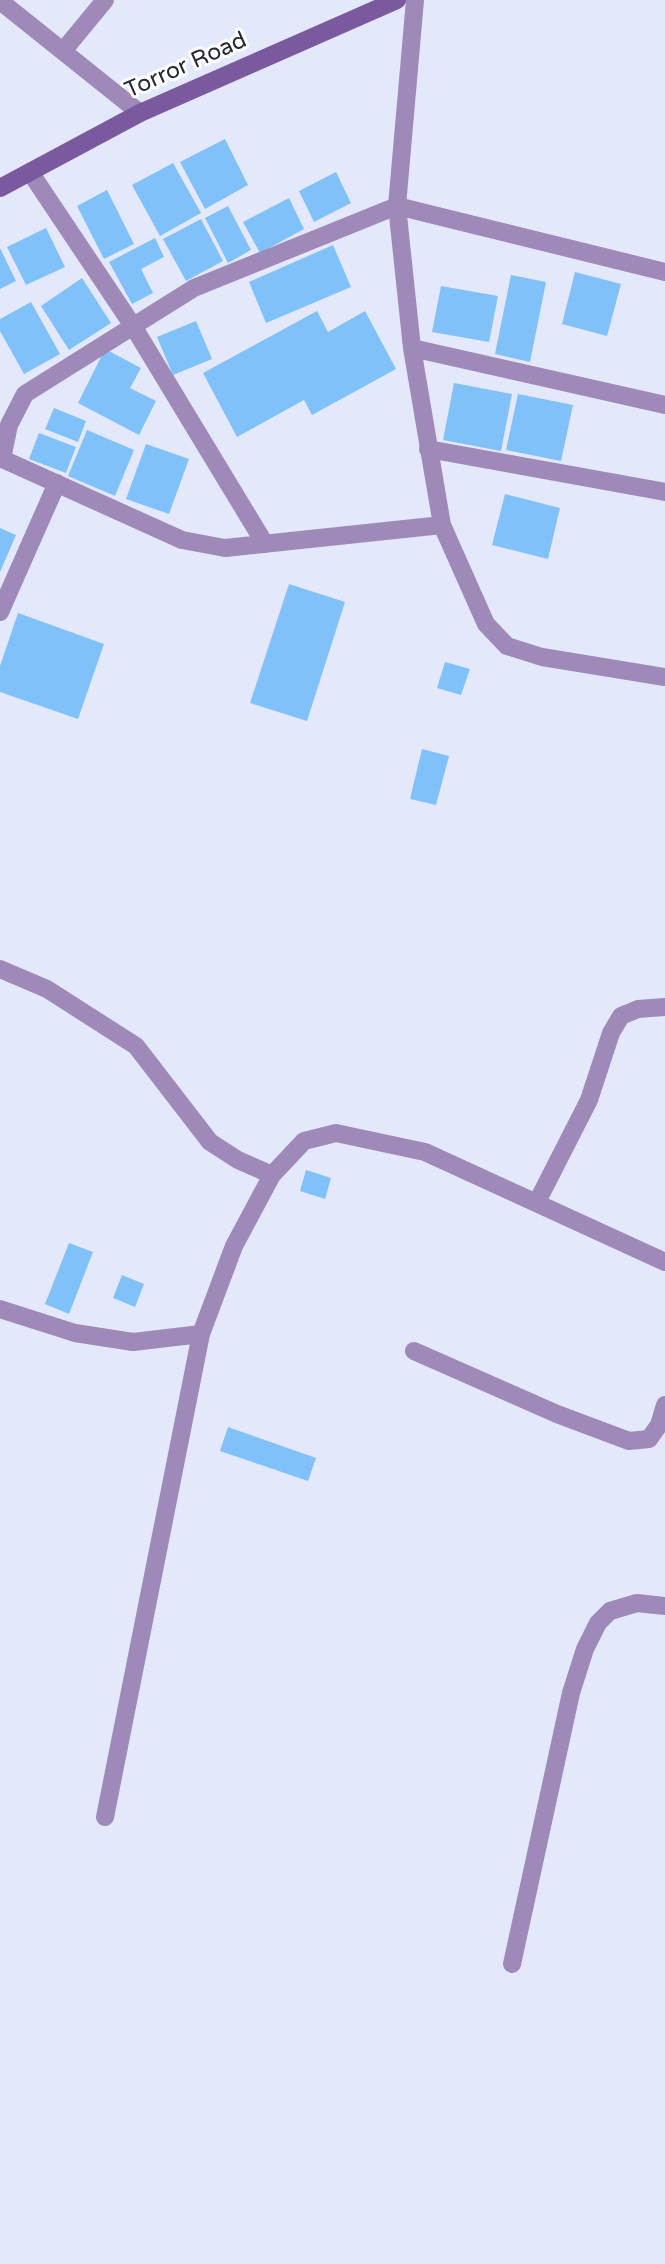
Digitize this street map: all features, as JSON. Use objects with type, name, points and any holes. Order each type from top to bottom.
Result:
[{"type":"street","points":[[63,51],[105,0]]},
{"type":"street","name":"Torror Road","points":[[0,188],[140,113],[397,0]]},
{"type":"street","points":[[415,0],[397,206],[412,348],[442,525],[486,624],[507,646],[542,657],[665,677]]},
{"type":"street","points":[[0,1],[140,113]]},
{"type":"street","points":[[30,172],[132,327],[265,544]]},
{"type":"street","points":[[442,525],[225,548],[182,540],[1,458],[9,425],[25,394],[194,288],[397,206],[665,272]]},
{"type":"street","points":[[412,348],[665,405]]},
{"type":"street","points":[[428,449],[665,492]]},
{"type":"street","points":[[0,612],[57,483]]},
{"type":"street","points":[[0,969],[47,989],[136,1046],[210,1142],[238,1160],[272,1175]]},
{"type":"street","points":[[537,1202],[589,1100],[611,1033],[621,1016],[638,1009],[665,1007]]},
{"type":"street","points":[[105,1817],[201,1334],[234,1246],[272,1175],[304,1141],[336,1133],[425,1152],[665,1262]]},
{"type":"street","points":[[0,1309],[75,1333],[133,1342],[201,1334]]},
{"type":"street","points":[[414,1351],[557,1414],[629,1441],[649,1439],[662,1427],[665,1405]]},
{"type":"street","points":[[512,1964],[571,1693],[585,1649],[598,1623],[610,1611],[637,1603],[665,1606]]},
{"type":"building","points":[[225,139],[248,185],[205,209],[180,162]]},
{"type":"building","points":[[173,163],[201,213],[160,236],[132,185]]},
{"type":"building","points":[[336,172],[351,203],[314,222],[299,191]]},
{"type":"building","points":[[107,190],[134,244],[104,259],[77,206]]},
{"type":"building","points":[[289,198],[304,229],[260,253],[243,222]]},
{"type":"building","points":[[228,206],[251,250],[228,263],[205,218]]},
{"type":"building","points":[[201,219],[223,261],[186,281],[163,239]]},
{"type":"building","points":[[46,228],[65,267],[26,285],[7,247]]},
{"type":"building","points":[[155,238],[164,257],[141,269],[153,293],[132,304],[109,262]]},
{"type":"building","points":[[333,245],[351,287],[266,323],[249,282]]},
{"type":"building","points":[[0,248],[16,281],[0,289]]},
{"type":"building","points":[[575,272],[621,284],[607,336],[562,324]]},
{"type":"building","points":[[511,275],[546,282],[530,362],[495,354]]},
{"type":"building","points":[[82,278],[111,323],[69,350],[41,306]]},
{"type":"building","points":[[441,286],[498,296],[489,342],[432,332]]},
{"type":"building","points":[[31,302],[60,354],[24,374],[0,331],[0,319]]},
{"type":"building","points":[[317,311],[328,332],[365,311],[396,369],[312,415],[304,400],[237,437],[203,373]]},
{"type":"building","points":[[196,321],[212,359],[173,375],[157,337]]},
{"type":"building","points":[[105,349],[141,368],[130,388],[156,401],[139,435],[78,403]]},
{"type":"building","points":[[454,383],[512,394],[501,451],[443,440]]},
{"type":"building","points":[[518,394],[573,405],[561,461],[506,450]]},
{"type":"building","points":[[54,408],[86,421],[78,442],[45,429]]},
{"type":"building","points":[[87,430],[134,450],[115,496],[68,476]]},
{"type":"building","points":[[39,433],[76,447],[66,473],[29,459]]},
{"type":"building","points":[[146,444],[189,459],[169,514],[126,499]]},
{"type":"building","points":[[505,494],[560,508],[548,559],[492,545]]},
{"type":"building","points":[[0,528],[16,535],[0,572]]},
{"type":"building","points":[[289,584],[345,602],[307,721],[250,703]]},
{"type":"building","points":[[18,613],[104,644],[78,719],[0,692],[0,666]]},
{"type":"building","points":[[445,662],[470,669],[461,695],[437,688]]},
{"type":"building","points":[[422,749],[449,756],[436,805],[410,799]]},
{"type":"building","points":[[306,1170],[331,1178],[325,1199],[300,1191]]},
{"type":"building","points":[[69,1243],[93,1252],[69,1314],[45,1304]]},
{"type":"building","points":[[122,1275],[144,1284],[135,1307],[113,1298]]},
{"type":"building","points":[[228,1427],[316,1458],[308,1481],[220,1451]]}]
